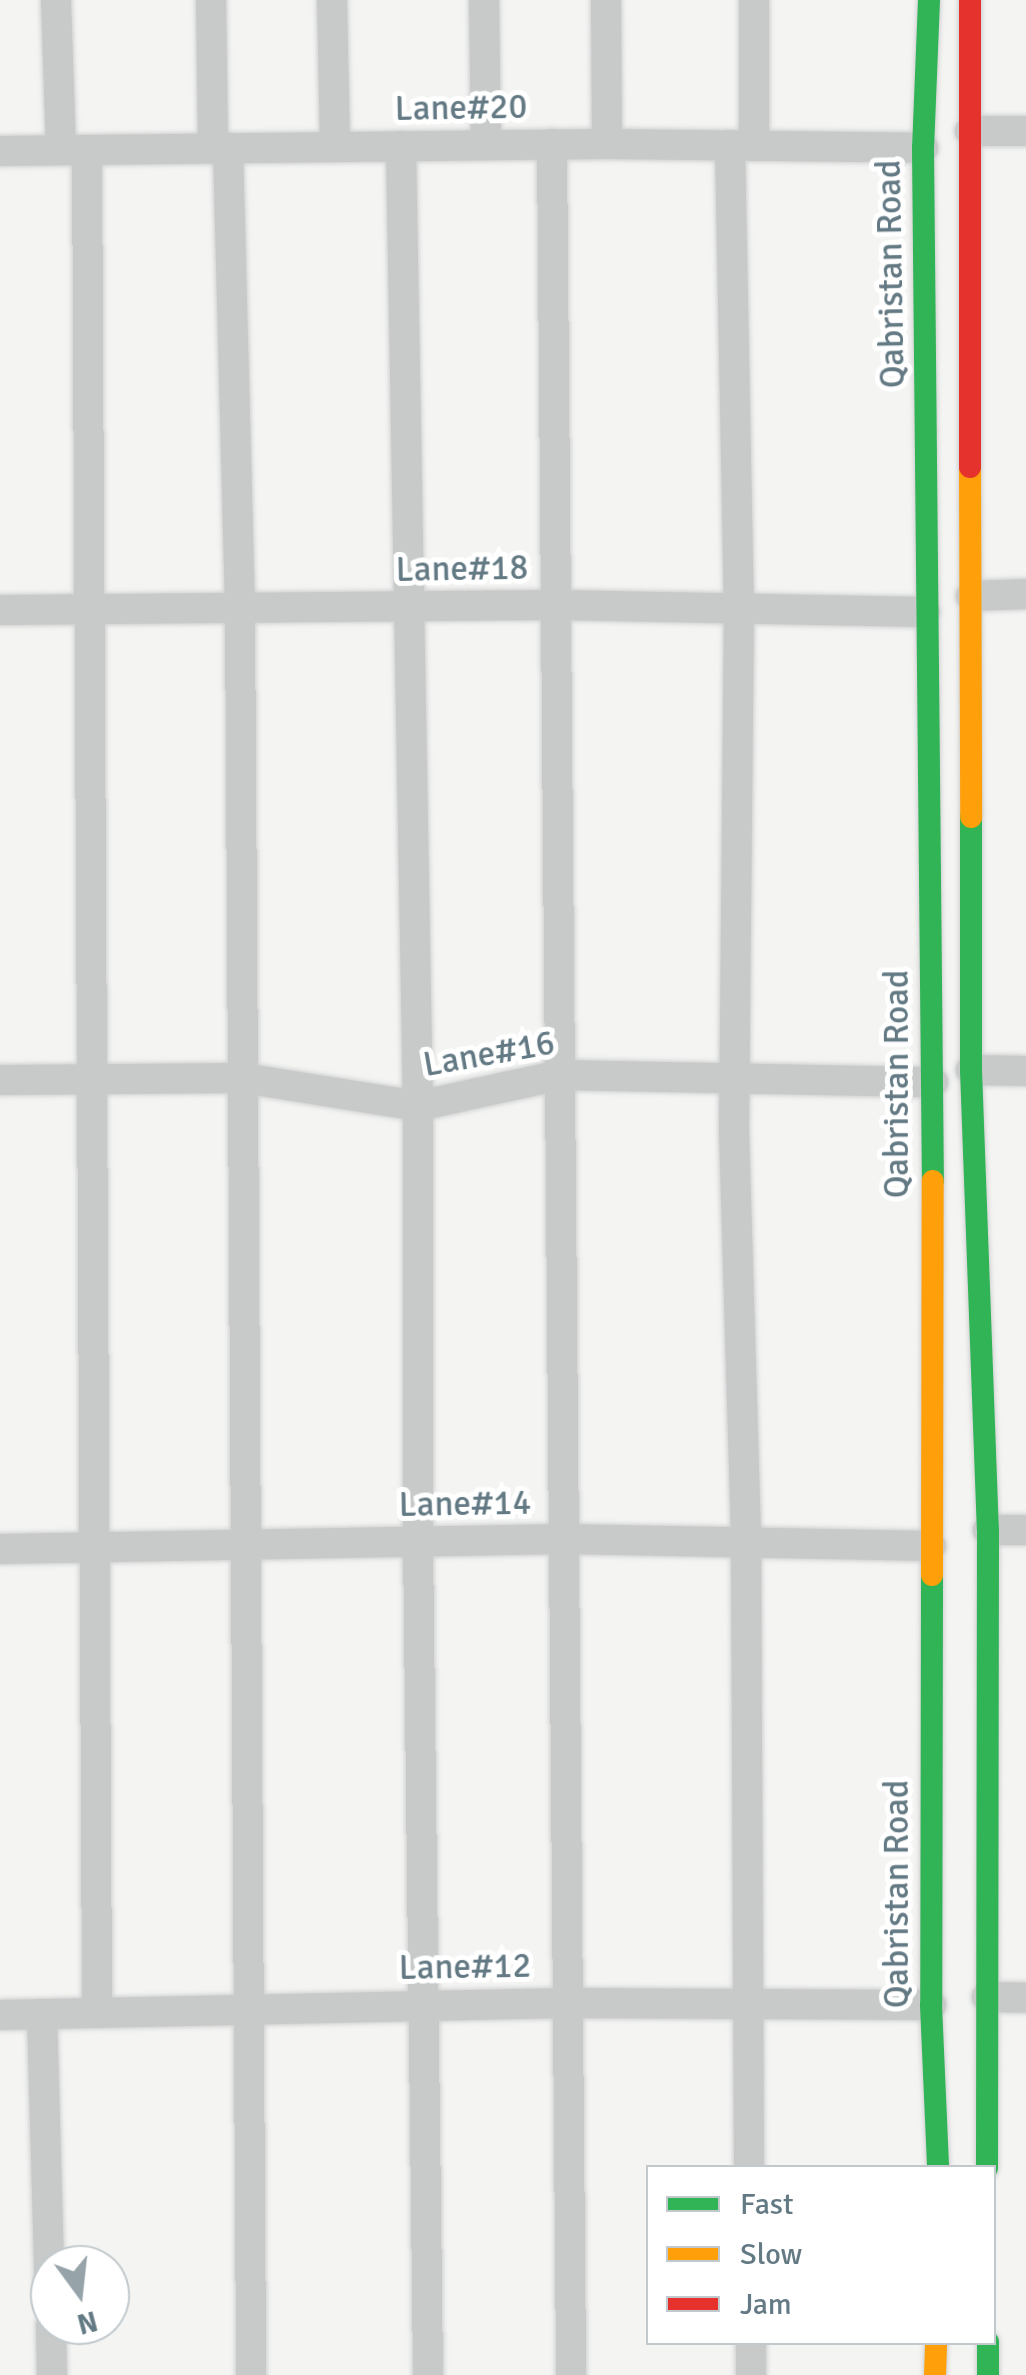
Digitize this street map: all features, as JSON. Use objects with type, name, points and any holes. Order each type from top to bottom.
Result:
[{"type":"street","points":[[56,0],[74,150],[90,609],[98,2013]]},
{"type":"street","points":[[211,0],[240,608],[251,2375]]},
{"type":"street","points":[[332,0],[335,147]]},
{"type":"street","points":[[484,0],[486,145]]},
{"type":"street","points":[[606,0],[607,144]]},
{"type":"street","points":[[748,2165],[746,1543],[736,1078],[742,146],[754,0]]},
{"type":"street","name":"Qabristan Road","points":[[929,0],[924,148],[933,1082],[931,2005],[963,2132],[985,2165]]},
{"type":"street","name":"Qabristan Road","points":[[940,2165],[963,2132],[987,1997],[988,1530],[971,1070],[970,0]]},
{"type":"street","points":[[970,131],[1026,131]]},
{"type":"street","points":[[552,144],[571,2375]]},
{"type":"street","name":"Lane#20","points":[[0,150],[552,144],[924,148]]},
{"type":"street","points":[[401,146],[418,1106],[418,1542],[428,2375]]},
{"type":"street","points":[[930,525],[970,527]]},
{"type":"street","points":[[971,596],[1026,594]]},
{"type":"street","name":"Lane#18","points":[[0,610],[556,606],[926,612]]},
{"type":"street","points":[[971,1070],[1026,1071]]},
{"type":"street","name":"Lane#16","points":[[0,1080],[243,1078],[418,1106],[560,1076],[933,1082]]},
{"type":"street","points":[[988,1530],[1026,1530]]},
{"type":"street","name":"Lane#14","points":[[0,1549],[564,1539],[931,1546]]},
{"type":"street","points":[[987,1997],[1026,1998]]},
{"type":"street","name":"Lane#12","points":[[0,2016],[568,2003],[931,2005]]},
{"type":"street","points":[[42,2014],[48,2245]]},
{"type":"street","points":[[51,2345],[52,2375]]},
{"type":"street","points":[[751,2345],[752,2375]]},
{"type":"street","points":[[936,2345],[936,2375]]},
{"type":"street","points":[[988,2345],[988,2375]]},
{"type":"traffic: fast","points":[[929,0],[923,148],[933,1181]]},
{"type":"traffic: fast","points":[[971,817],[971,1070],[988,1530],[987,2165]]},
{"type":"traffic: fast","points":[[932,1575],[931,2005],[938,2165]]},
{"type":"traffic: fast","points":[[988,2345],[988,2375]]},
{"type":"traffic: slow","points":[[970,467],[971,817]]},
{"type":"traffic: slow","points":[[932,1575],[933,1181]]},
{"type":"traffic: slow","points":[[935,2375],[936,2345]]},
{"type":"traffic: jam","points":[[970,0],[970,467]]}]
